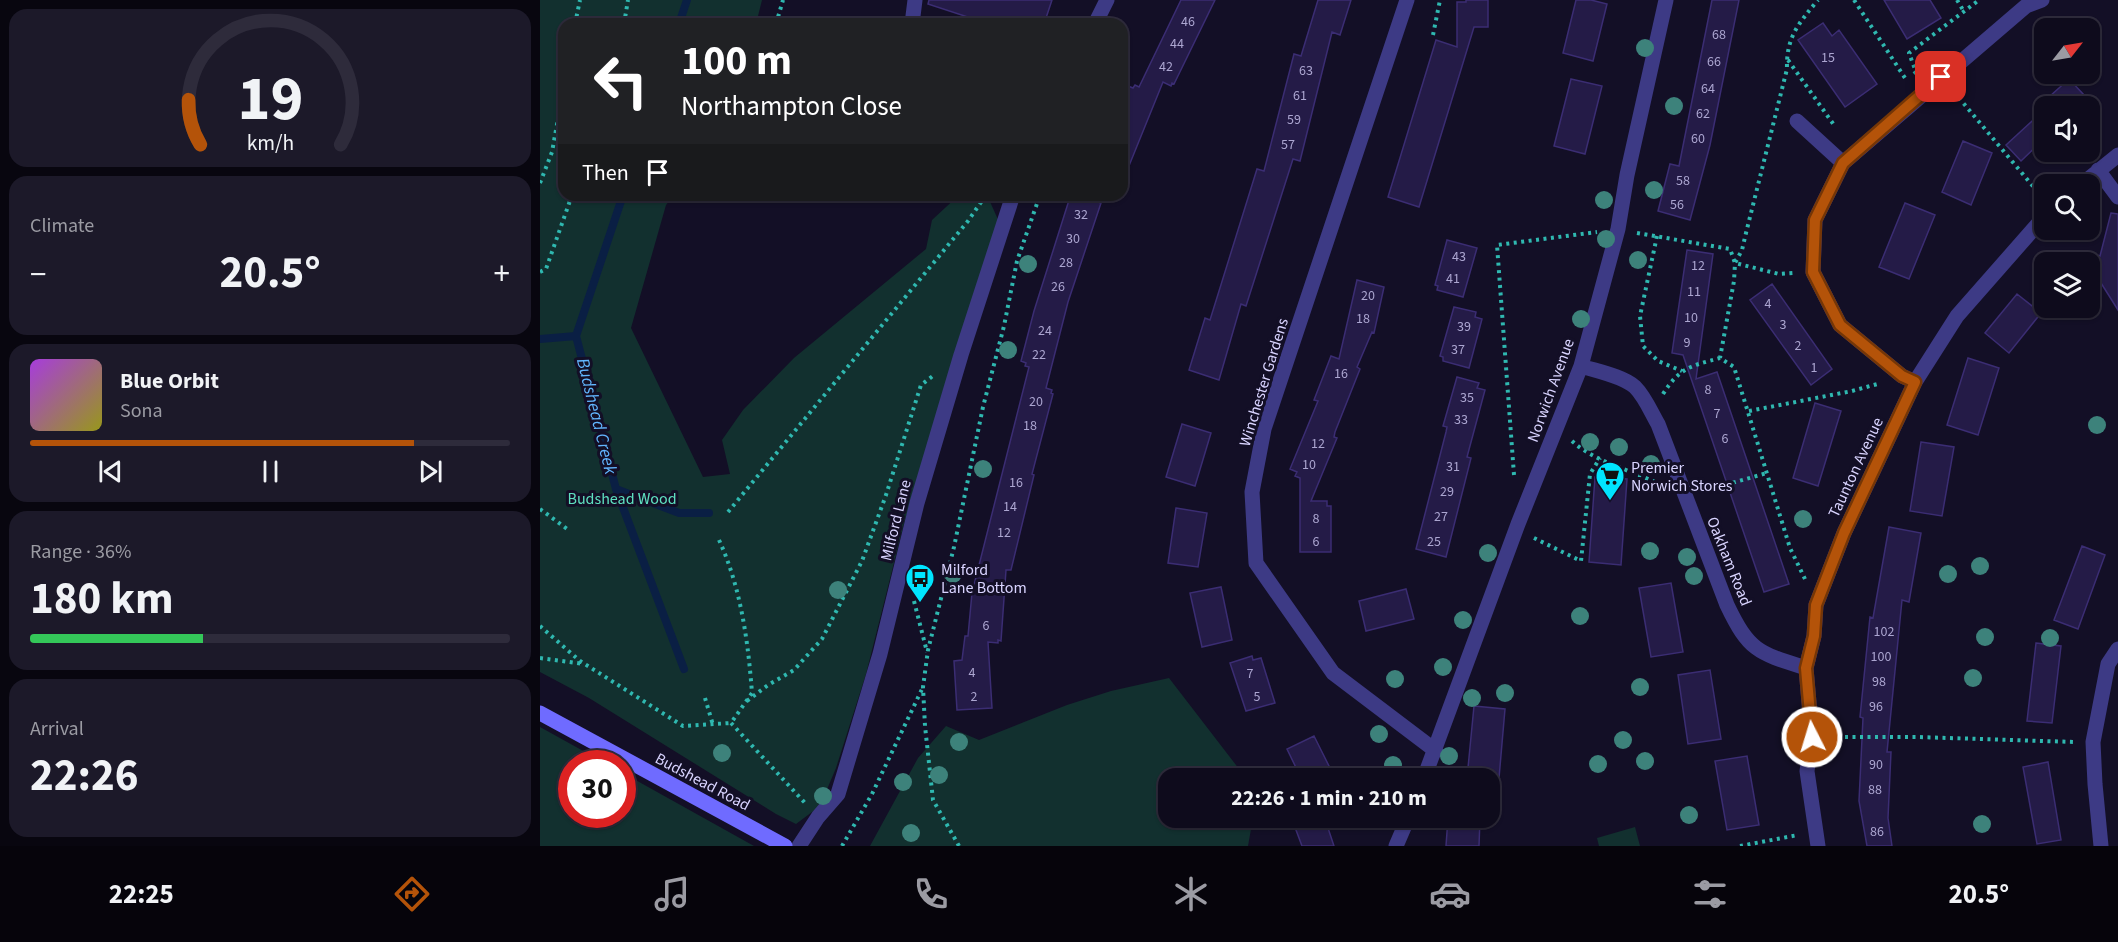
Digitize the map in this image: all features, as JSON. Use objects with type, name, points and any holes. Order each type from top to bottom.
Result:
[{"type":"street","points":[[913,18],[915,0]]},
{"type":"street","points":[[1098,18],[1107,0]]},
{"type":"street","name":"Winchester Gardens","points":[[1407,0],[1264,429],[1252,492],[1256,563],[1333,673],[1436,751]]},
{"type":"street","name":"Norwich Avenue","points":[[1429,768],[1516,529],[1581,366],[1618,230],[1627,175],[1666,0]]},
{"type":"street","points":[[1915,382],[1902,376],[1840,325],[1813,272],[1815,220],[1843,163],[2024,3],[2042,0]]},
{"type":"street","points":[[1797,121],[1843,163]]},
{"type":"street","points":[[2093,174],[2118,155]]},
{"type":"street","points":[[2098,170],[2118,197]]},
{"type":"street","name":"Milford Lane","points":[[799,846],[818,817],[838,794],[880,654],[917,503],[961,355],[1011,201]]},
{"type":"street","name":"Taunton Avenue","points":[[1818,846],[1807,771],[1812,737],[1806,668],[1814,636],[1816,605],[1844,533],[1915,382],[1957,316],[2034,228]]},
{"type":"street","name":"Oakham Road","points":[[1581,366],[1609,374],[1634,386],[1646,401],[1658,424],[1726,605],[1740,632],[1756,650],[1806,668]]},
{"type":"street","points":[[2101,846],[2095,784],[2094,742],[2108,664],[2118,649]]},
{"type":"street","name":"Budshead Road","points":[[540,713],[786,846]]},
{"type":"street","points":[[1396,846],[1404,828]]},
{"type":"path","points":[[576,18],[580,0]]},
{"type":"path","points":[[625,18],[628,0]]},
{"type":"path","points":[[778,18],[783,0]]},
{"type":"path","points":[[1433,35],[1440,0]]},
{"type":"path","points":[[1734,263],[1742,250],[1787,69],[1786,59],[1794,30],[1818,0]]},
{"type":"path","points":[[1854,0],[1907,81]]},
{"type":"path","points":[[1957,0],[1964,10]]},
{"type":"path","points":[[1900,89],[1916,72],[1910,53],[1979,0]]},
{"type":"path","points":[[1786,59],[1840,133]]},
{"type":"path","points":[[1960,99],[2034,188]]},
{"type":"path","points":[[540,183],[552,152],[558,119]]},
{"type":"path","points":[[540,272],[546,269],[570,201]]},
{"type":"path","points":[[728,512],[968,221],[982,201]]},
{"type":"path","points":[[959,846],[933,801],[923,687],[928,655],[1017,261],[1038,201]]},
{"type":"path","points":[[1515,477],[1497,245],[1618,230]]},
{"type":"path","points":[[1657,236],[1730,249],[1734,263],[1734,281],[1720,358],[1682,371],[1658,362],[1643,346],[1640,316],[1657,236]]},
{"type":"path","points":[[1734,263],[1779,274]]},
{"type":"path","points":[[747,701],[768,684],[794,670],[822,639],[862,561],[921,385],[961,355]]},
{"type":"path","points":[[1720,358],[1734,367],[1790,548],[1816,605]]},
{"type":"path","points":[[1749,411],[1852,391]]},
{"type":"path","points":[[1556,428],[1579,448],[1685,497],[1767,473]]},
{"type":"path","points":[[1516,529],[1581,561],[1590,474],[1600,458]]},
{"type":"path","points":[[540,509],[570,531]]},
{"type":"path","points":[[719,540],[730,565],[748,641],[752,693],[731,723]]},
{"type":"path","points":[[913,597],[928,655]]},
{"type":"path","points":[[540,626],[588,665],[684,726],[731,723]]},
{"type":"path","points":[[540,658],[588,665]]},
{"type":"path","points":[[842,846],[872,794],[923,687]]},
{"type":"path","points":[[705,698],[713,724]]},
{"type":"path","points":[[731,723],[818,817]]},
{"type":"path","points":[[1812,737],[1927,737],[2094,742]]},
{"type":"path","points":[[1740,846],[1783,838]]},
{"type":"green space","name":"Budshead Wood","points":[[540,0],[762,0],[758,18],[558,18],[558,201],[669,201],[666,205],[631,328],[703,477],[730,474],[722,440],[743,410],[794,358],[926,249],[932,220],[953,201],[990,201],[1000,224],[904,523],[866,674],[836,768],[820,806],[796,824],[776,814],[589,698],[540,672]]},
{"type":"green space","points":[[1169,678],[1238,768],[1158,768],[1158,828],[1251,828],[1248,846],[870,846],[918,758],[946,726],[979,740],[1067,705],[1111,691]]},
{"type":"green space","points":[[540,727],[582,750],[558,750],[558,828],[636,828],[636,780],[754,846],[540,846]]},
{"type":"green space","points":[[1635,827],[1640,846],[1599,846],[1597,838]]},
{"type":"building","points":[[929,0],[1052,0],[1046,18],[971,18],[928,4]]},
{"type":"building","points":[[1181,0],[1215,0],[1174,84],[1172,83],[1171,86],[1163,82],[1128,168],[1128,86],[1139,87]]},
{"type":"building","points":[[1318,0],[1351,0],[1340,35],[1332,32],[1300,161],[1293,159],[1246,306],[1241,304],[1219,380],[1189,370],[1205,318],[1210,320],[1257,169],[1264,171],[1294,54],[1301,56]]},
{"type":"building","points":[[1466,0],[1488,0],[1488,27],[1474,27],[1419,207],[1388,197],[1436,40],[1457,47],[1457,2],[1466,2]]},
{"type":"building","points":[[1576,0],[1591,0],[1607,4],[1593,61],[1563,53]]},
{"type":"building","points":[[1712,0],[1739,0],[1710,145],[1690,220],[1658,211],[1670,164],[1679,166]]},
{"type":"building","points":[[1884,0],[1930,0],[1941,18],[1907,39]]},
{"type":"building","points":[[1823,23],[1832,36],[1839,30],[1877,84],[1845,107],[1798,40]]},
{"type":"building","points":[[1571,79],[1602,86],[1585,154],[1554,146]]},
{"type":"building","points":[[2063,84],[2074,84],[2084,95],[2083,96],[2050,96]]},
{"type":"building","points":[[2034,119],[2034,149],[2021,161],[2006,145]]},
{"type":"building","points":[[1963,141],[1992,153],[1971,205],[1942,192]]},
{"type":"building","points":[[1069,201],[1101,203],[1068,302],[1046,388],[1052,390],[1053,394],[1032,474],[1034,475],[1011,570],[1006,570],[1001,641],[988,642],[992,708],[957,710],[954,661],[962,660],[965,636],[968,636],[972,593],[1029,367],[1021,361],[1034,311]]},
{"type":"building","points":[[1905,203],[1935,215],[1909,279],[1879,267]]},
{"type":"building","points":[[2111,213],[2118,214],[2118,310],[2100,283],[2100,256]]},
{"type":"building","points":[[1447,240],[1477,248],[1463,297],[1437,290],[1438,286],[1435,285]]},
{"type":"building","points":[[1687,250],[1713,254],[1696,379],[1717,372],[1789,584],[1764,592],[1683,355],[1672,353]]},
{"type":"building","points":[[1357,280],[1384,287],[1374,333],[1372,332],[1357,367],[1360,369],[1335,432],[1334,437],[1337,438],[1311,501],[1327,501],[1327,506],[1331,506],[1331,552],[1300,552],[1300,478],[1295,476],[1297,472],[1290,469],[1318,401],[1314,400],[1331,356],[1339,359]]},
{"type":"building","points":[[1772,284],[1832,369],[1811,385],[1750,300]]},
{"type":"building","points":[[2017,294],[2034,307],[2034,318],[2037,318],[2009,353],[1985,333]]},
{"type":"building","points":[[1454,307],[1476,312],[1475,317],[1482,319],[1469,368],[1443,361],[1443,357],[1440,356]]},
{"type":"building","points":[[1968,358],[1999,368],[1978,435],[1947,425]]},
{"type":"building","points":[[1457,377],[1479,383],[1477,388],[1485,390],[1467,457],[1471,458],[1446,557],[1416,549],[1446,432],[1447,427],[1443,426]]},
{"type":"building","points":[[1815,403],[1841,411],[1818,486],[1793,478]]},
{"type":"building","points":[[1182,424],[1211,433],[1195,486],[1166,477]]},
{"type":"building","points":[[1921,442],[1954,447],[1942,516],[1910,511]]},
{"type":"building","points":[[1595,477],[1627,479],[1621,565],[1589,562]]},
{"type":"building","points":[[1176,508],[1207,513],[1198,567],[1168,563]]},
{"type":"building","points":[[1889,527],[1921,533],[1909,602],[1902,600],[1887,752],[1891,752],[1888,818],[1892,846],[1867,846],[1859,801],[1863,718],[1860,717],[1870,617],[1873,618]]},
{"type":"building","points":[[2082,546],[2105,555],[2078,629],[2054,620]]},
{"type":"building","points":[[1671,583],[1683,652],[1651,657],[1639,588]]},
{"type":"building","points":[[1221,587],[1232,640],[1202,647],[1190,593]]},
{"type":"building","points":[[1406,589],[1414,619],[1366,631],[1359,601]]},
{"type":"building","points":[[2036,643],[2061,646],[2052,723],[2027,721]]},
{"type":"building","points":[[1252,656],[1253,660],[1261,658],[1275,703],[1246,711],[1230,663]]},
{"type":"building","points":[[1710,670],[1721,739],[1688,744],[1678,675]]},
{"type":"building","points":[[1474,706],[1505,709],[1500,768],[1468,768]]},
{"type":"building","points":[[1314,736],[1330,768],[1296,768],[1287,749]]},
{"type":"building","points":[[1747,756],[1759,825],[1727,830],[1715,761]]},
{"type":"building","points":[[2048,762],[2061,840],[2037,844],[2023,767]]},
{"type":"building","points":[[1299,828],[1328,828],[1334,846],[1302,846],[1296,830]]},
{"type":"building","points":[[1447,828],[1480,828],[1479,846],[1446,846]]},
{"type":"waterway","name":"Budshead Creek","points":[[681,18],[687,0]]},
{"type":"waterway","name":"Budshead Creek","points":[[621,201],[576,336],[616,489],[684,669]]},
{"type":"waterway","points":[[540,339],[576,336]]},
{"type":"waterway","points":[[616,489],[679,513],[709,513]]},
{"type":"place","name":"Premier Norwich Stores","points":[[1610,502]]},
{"type":"place","name":"Milford Lane Bottom","points":[[920,604]]},
{"type":"route","points":[[1812,737],[1806,668],[1814,636],[1816,605],[1844,533],[1915,382],[1902,376],[1840,325],[1813,272],[1815,220],[1843,163],[1941,77]]}]
